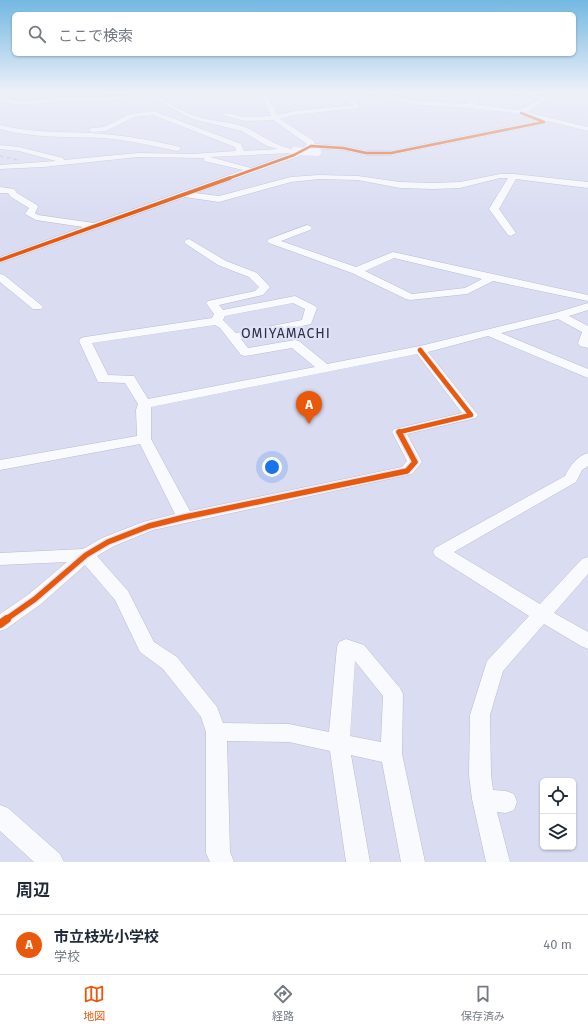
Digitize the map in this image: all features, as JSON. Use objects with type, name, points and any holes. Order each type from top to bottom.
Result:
[{"type":"street","points":[[41,133],[106,136],[188,151],[192,156],[251,170]]},
{"type":"street","points":[[205,133],[238,146],[241,153]]},
{"type":"street","points":[[251,133],[270,144],[291,151]]},
{"type":"street","points":[[296,133],[311,143],[314,149]]},
{"type":"street","points":[[0,167],[43,165],[138,155],[192,156],[314,149],[366,153],[391,153],[489,133]]},
{"type":"street","points":[[0,147],[19,149],[64,162]]},
{"type":"street","points":[[0,260],[314,149]]},
{"type":"street","points":[[185,194],[219,199],[291,180],[319,177],[358,178],[400,185],[433,186],[460,184],[500,176],[514,176],[588,186]]},
{"type":"street","points":[[511,233],[494,209],[514,176]]},
{"type":"street","points":[[0,190],[11,192],[34,206],[30,214],[36,217],[94,226]]},
{"type":"street","points":[[307,228],[272,241],[356,270],[410,297],[468,291],[492,278]]},
{"type":"street","points":[[189,242],[222,263],[253,275],[264,287],[259,293],[212,303],[218,318],[245,352],[295,344],[326,369]]},
{"type":"street","points":[[356,270],[393,255],[588,298]]},
{"type":"street","points":[[0,277],[37,307]]},
{"type":"street","points":[[145,404],[129,379],[103,379],[85,341],[218,318],[295,299],[311,308],[307,322],[235,338]]},
{"type":"street","points":[[145,404],[420,350],[559,315],[588,306]]},
{"type":"street","points":[[559,315],[588,331],[584,343],[588,344]]},
{"type":"street","points":[[488,332],[588,374]]},
{"type":"street","points":[[0,624],[35,599],[86,555],[108,542],[149,526],[185,517],[407,471],[415,462],[399,432],[471,415],[420,350]]},
{"type":"street","points":[[145,404],[143,410],[144,438],[185,517]]},
{"type":"street","points":[[0,465],[144,438]]},
{"type":"street","points":[[588,458],[576,468],[571,479],[441,552],[541,614],[588,640]]},
{"type":"street","points":[[0,559],[86,555]]},
{"type":"street","points":[[86,555],[122,596],[147,647],[170,664],[210,713],[216,732],[218,853],[222,862]]},
{"type":"street","points":[[498,862],[483,800],[480,775],[480,715],[494,667],[588,563]]},
{"type":"street","points":[[358,862],[339,744],[346,647],[357,650],[393,694],[391,754],[413,862]]},
{"type":"street","points":[[216,732],[289,732],[391,754]]},
{"type":"street","points":[[483,800],[506,802]]},
{"type":"street","points":[[0,816],[52,862]]},
{"type":"railway","points":[[0,156],[18,160]]},
{"type":"cycle path","points":[[0,260],[294,155],[311,146],[343,148],[366,153],[391,153],[489,133]]},
{"type":"cycle path","points":[[0,624],[35,599],[86,555],[108,542],[149,526],[185,517],[407,471],[415,462],[399,432],[471,415],[420,350]]},
{"type":"place","name":"市立枝光小学校","points":[[309,424]]},
{"type":"district","name":"OMIYAMACHI","points":[[286,333]]}]
